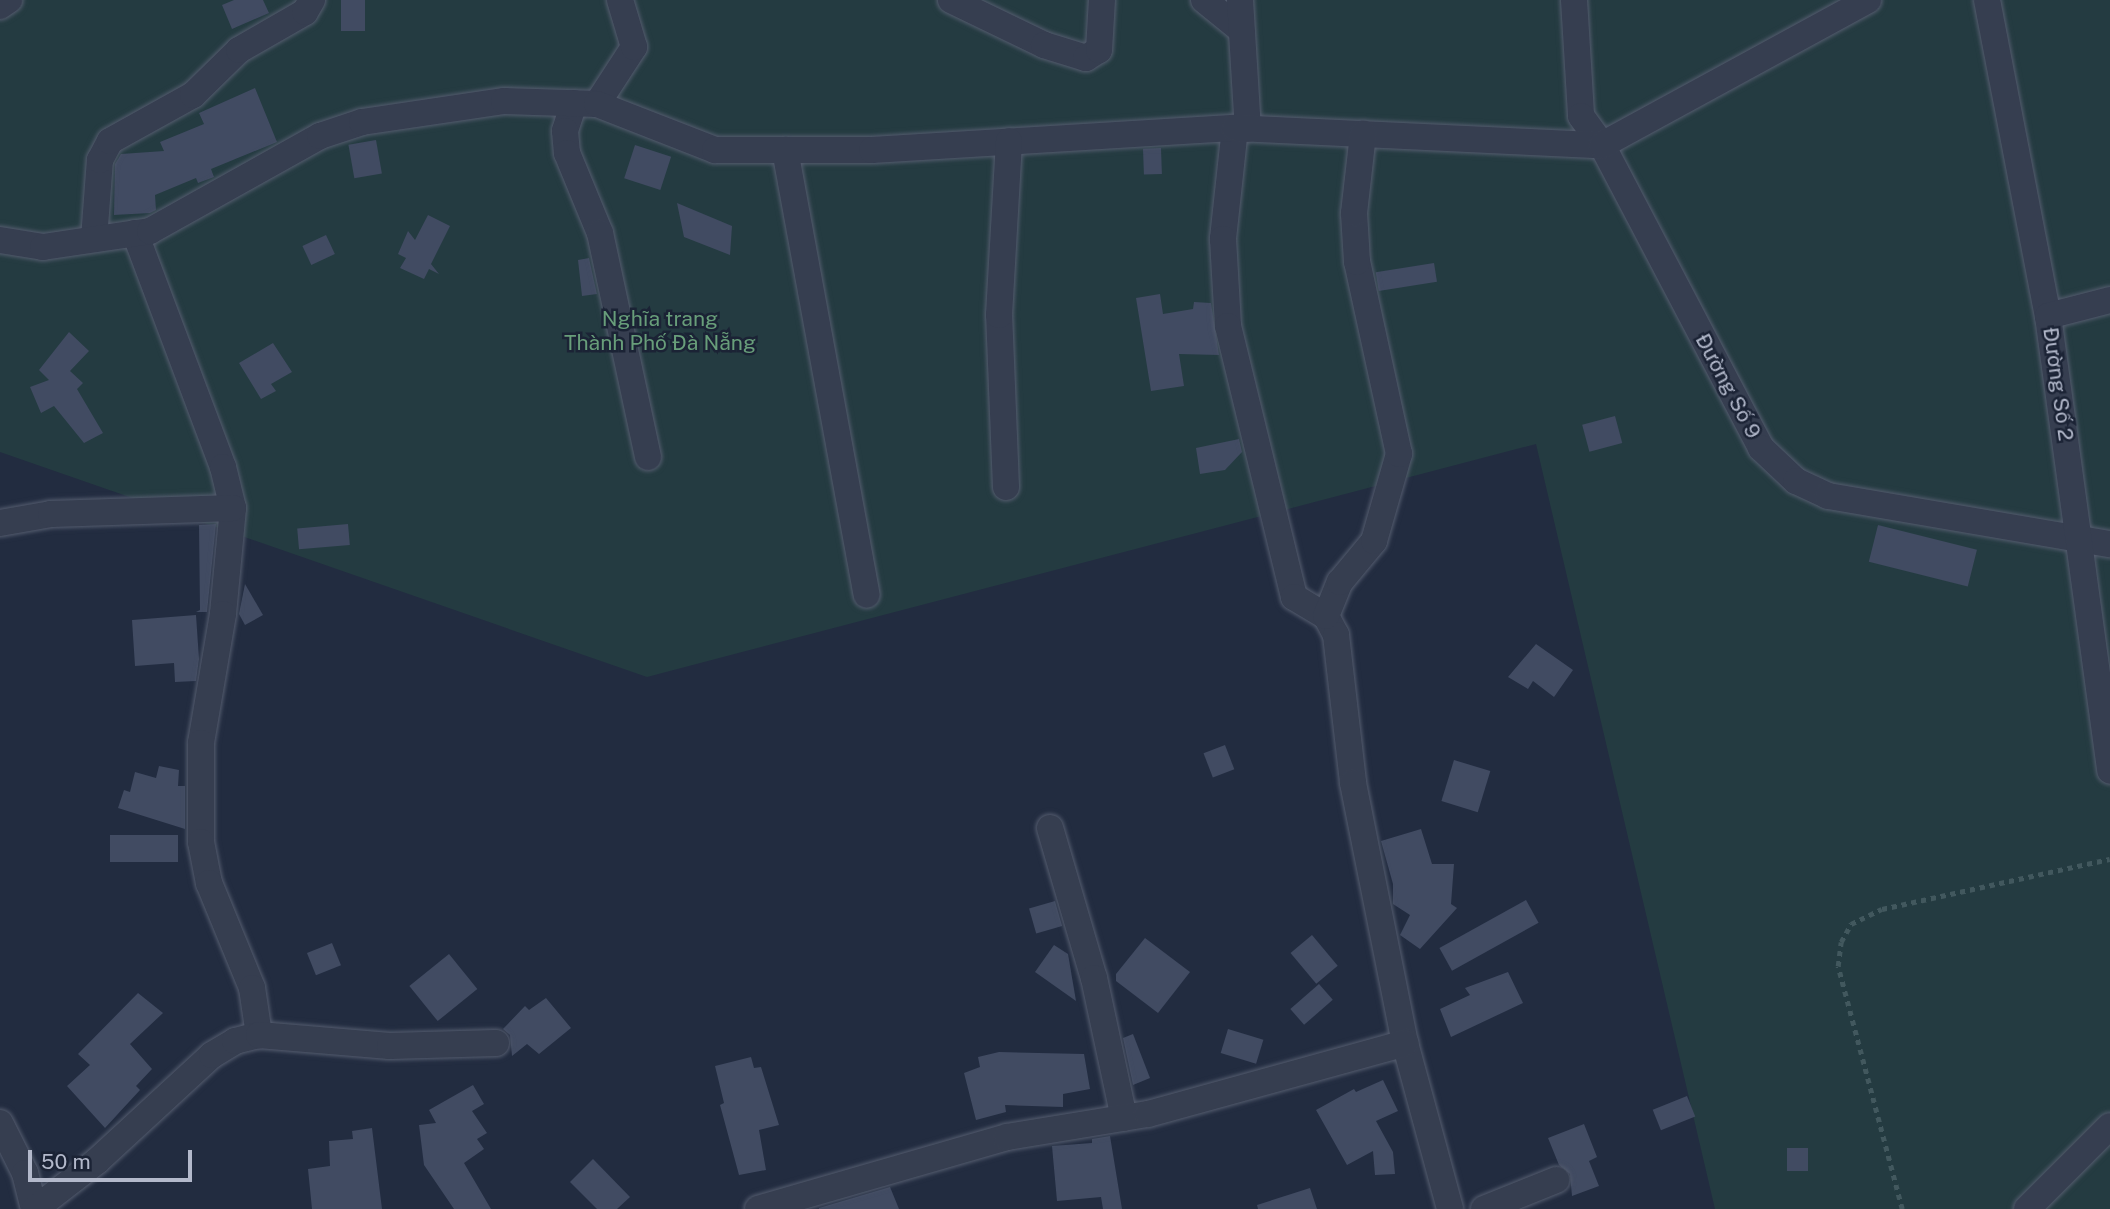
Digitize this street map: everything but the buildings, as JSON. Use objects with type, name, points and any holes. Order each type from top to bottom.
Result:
[{"type":"street","points":[[0,6],[9,0]]},
{"type":"street","points":[[94,239],[100,160],[110,141],[193,95],[239,50],[304,12],[312,0]]},
{"type":"street","points":[[620,0],[634,47],[585,103],[565,131],[567,153],[600,233],[648,457]]},
{"type":"street","points":[[951,0],[1044,45],[1086,58],[1098,50],[1102,0]]},
{"type":"street","points":[[1204,0],[1241,30]]},
{"type":"street","points":[[1240,0],[1241,30],[1246,47],[1242,128],[1223,239],[1228,327],[1294,597],[1326,616],[1336,635],[1353,783],[1405,1043],[1450,1209]]},
{"type":"street","name":"Đường Số 9","points":[[1574,0],[1581,116],[1602,145],[1761,448],[1796,481],[1828,496],[2110,544]]},
{"type":"street","points":[[0,240],[43,247],[150,231],[320,136],[362,122],[505,101],[585,103],[715,150],[785,150],[1009,141],[1242,128],[1602,145],[1868,0]]},
{"type":"street","name":"Đường Số 2","points":[[1987,0],[2048,316],[2110,771]]},
{"type":"street","points":[[1326,616],[1340,582],[1374,541],[1399,454],[1357,262],[1354,213],[1363,134]]},
{"type":"street","points":[[1006,487],[999,315],[1009,141]]},
{"type":"street","points":[[785,150],[867,595]]},
{"type":"street","points":[[135,233],[223,467],[233,508],[223,614],[201,743],[201,842],[209,883],[252,988],[259,1035]]},
{"type":"street","points":[[2048,316],[2110,300]]},
{"type":"street","points":[[0,523],[51,514],[233,508]]},
{"type":"street","points":[[1050,828],[1094,978],[1124,1118]]},
{"type":"street","points":[[0,1123],[25,1173],[35,1209],[97,1161],[212,1055],[235,1041],[259,1035],[390,1046],[496,1043]]},
{"type":"street","points":[[758,1209],[1007,1137],[1124,1118],[1405,1043]]},
{"type":"street","points":[[2027,1209],[2110,1126]]},
{"type":"street","points":[[1484,1209],[1556,1180]]},
{"type":"path","points":[[1902,1209],[1838,966],[1841,942],[1851,924],[1882,909],[2110,859]]},
{"type":"green space","name":"Nghĩa trang Thành Phố Đà Nẵng","points":[[0,0],[2110,0],[2110,1209],[1715,1209],[1536,444],[647,677],[0,452]]}]
